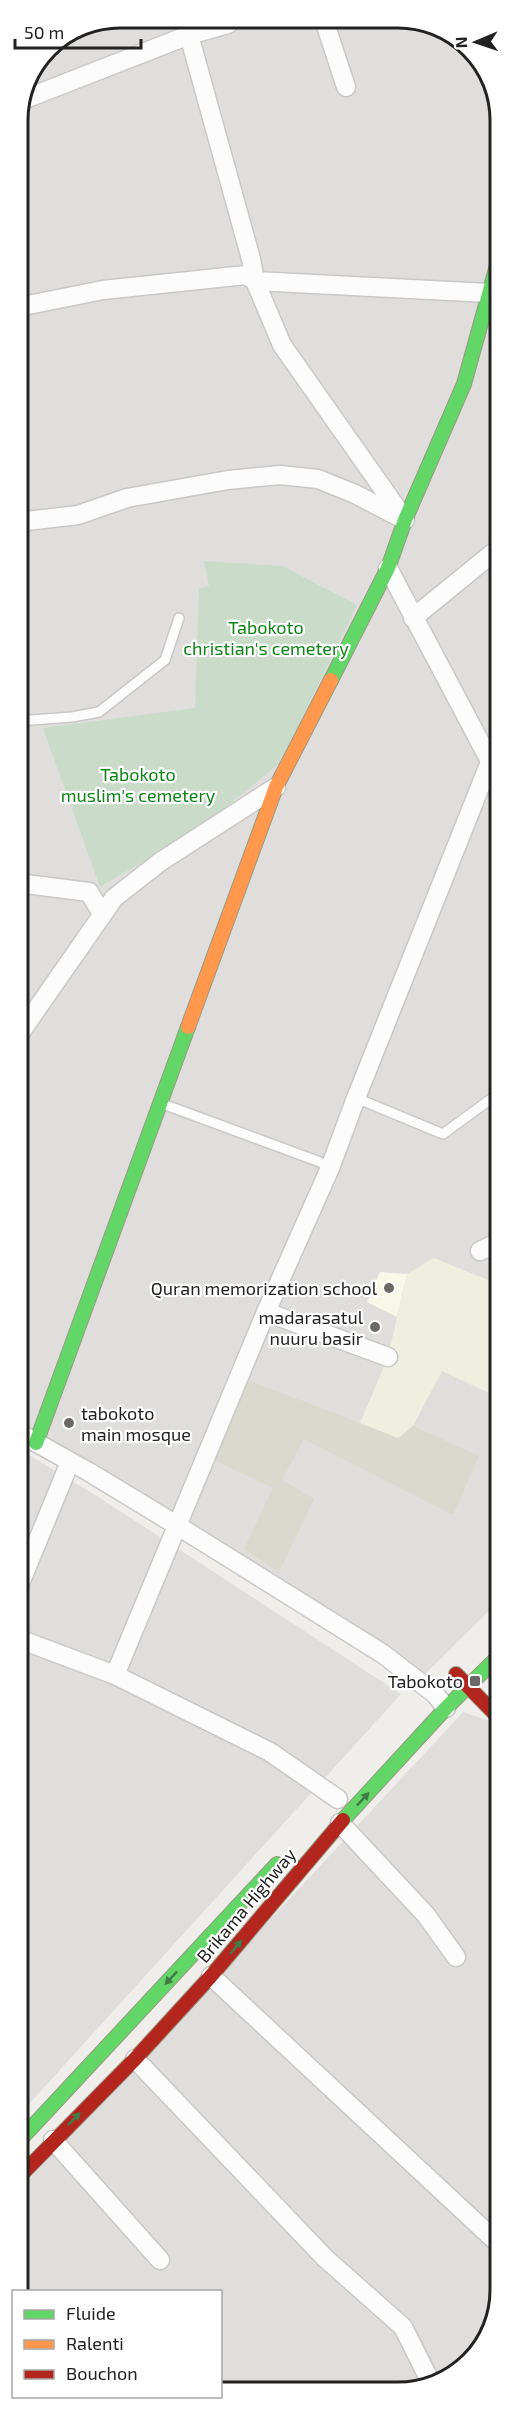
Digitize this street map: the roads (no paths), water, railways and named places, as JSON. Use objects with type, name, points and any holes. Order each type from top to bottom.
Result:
[{"type":"main road","points":[[36,1443],[276,787],[388,568],[405,520],[464,384],[490,305]]},
{"type":"main road","name":"Brikama Highway","points":[[28,2167],[135,2059],[211,1976],[339,1805],[446,1688],[468,1688],[489,1666]]},
{"type":"main road","points":[[446,1688],[468,1688],[489,1709]]},
{"type":"main road","name":"Brikama Highway","points":[[28,2125],[289,1852]]},
{"type":"street","points":[[32,96],[189,35],[214,28]]},
{"type":"street","points":[[327,28],[346,87]]},
{"type":"street","points":[[189,35],[251,259],[255,281],[282,345],[405,520]]},
{"type":"street","points":[[29,305],[103,290],[246,275],[255,281],[490,292]]},
{"type":"street","points":[[29,521],[78,514],[128,498],[206,484],[279,475],[318,479],[355,494],[405,520]]},
{"type":"street","points":[[413,618],[490,555]]},
{"type":"street","points":[[388,568],[490,761]]},
{"type":"street","points":[[115,1675],[266,1312],[330,1168],[490,763]]},
{"type":"street","points":[[29,1020],[114,898],[160,862],[276,787]]},
{"type":"street","points":[[29,884],[89,892],[122,891]]},
{"type":"street","points":[[89,892],[102,914]]},
{"type":"street","points":[[480,1251],[489,1247]]},
{"type":"street","points":[[266,1312],[388,1357]]},
{"type":"street","points":[[28,1439],[178,1526],[382,1654],[446,1688]]},
{"type":"street","points":[[28,1563],[70,1462]]},
{"type":"street","points":[[28,1642],[115,1675],[270,1752],[339,1805],[426,1915],[456,1957]]},
{"type":"street","points":[[211,1976],[489,2235]]},
{"type":"street","points":[[135,2059],[325,2258],[403,2327],[428,2377]]},
{"type":"street","points":[[53,2140],[160,2260]]},
{"type":"lane","points":[[29,720],[72,717],[99,712],[165,660],[179,618]]},
{"type":"lane","points":[[356,1098],[443,1134],[490,1101]]},
{"type":"lane","points":[[161,1104],[309,1158],[330,1168]]},
{"type":"place","name":"Quran memorization school","points":[[389,1288]]},
{"type":"place","name":"madarasatul nuuru basir","points":[[375,1327]]},
{"type":"place","name":"tabokoto main mosque","points":[[69,1423]]},
{"type":"place","name":"Tabokoto","points":[[475,1681]]},
{"type":"park label","name":"Tabokoto christian's cemetery","points":[[266,637]]},
{"type":"park label","name":"Tabokoto muslim's cemetery","points":[[138,784]]}]
